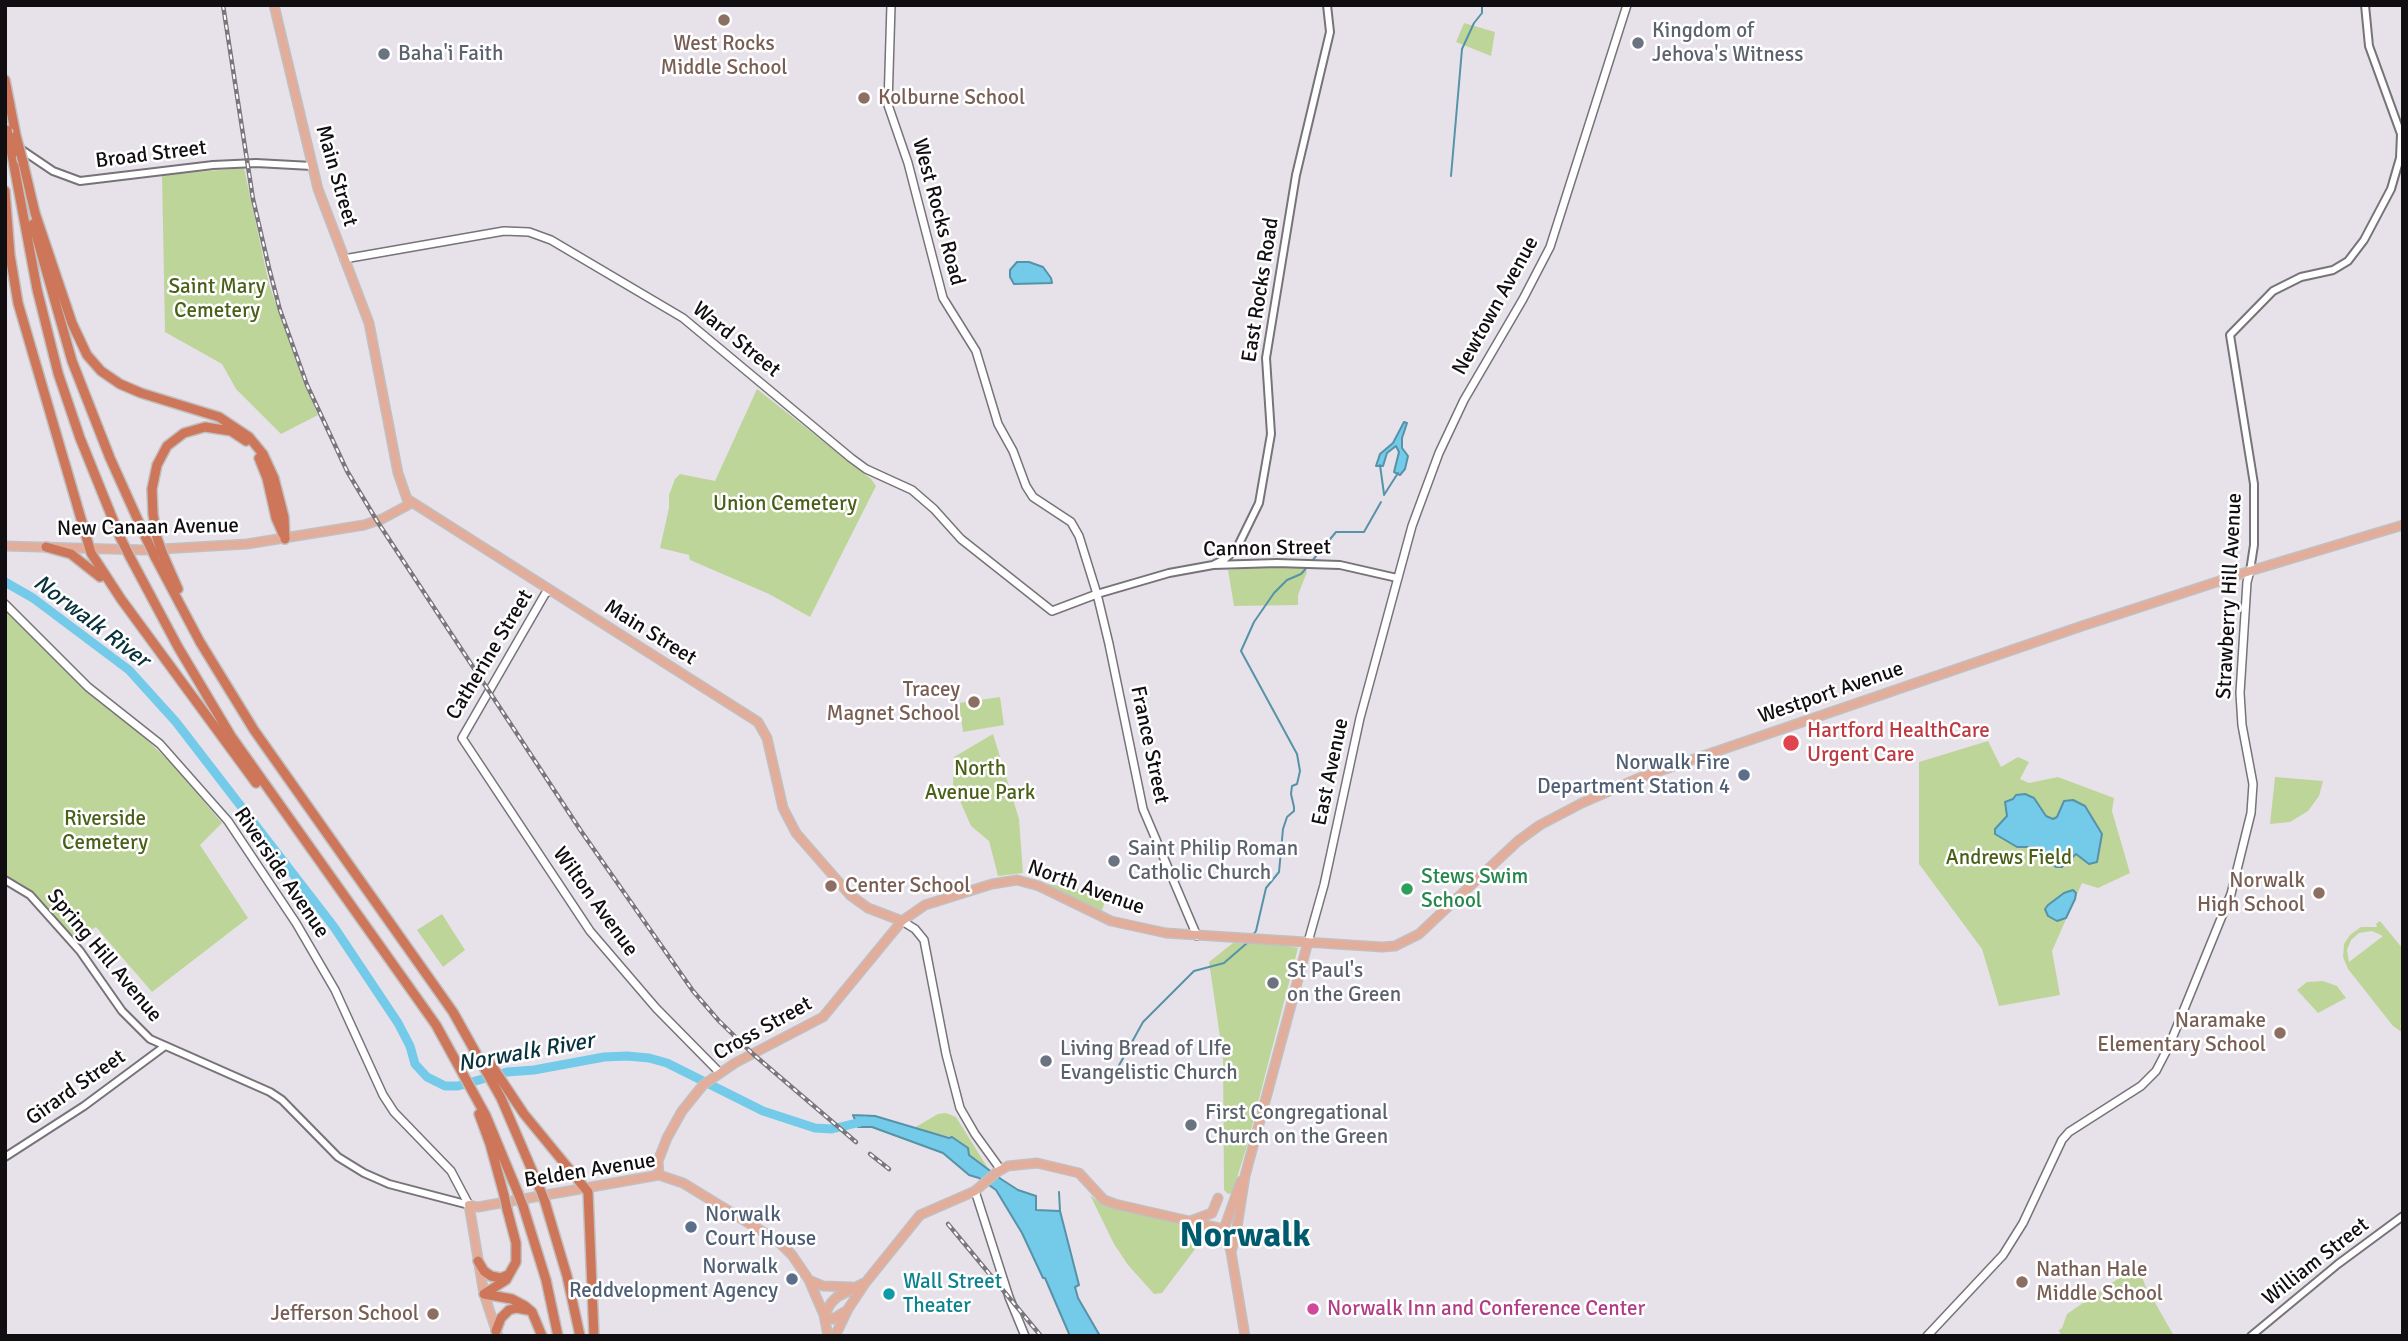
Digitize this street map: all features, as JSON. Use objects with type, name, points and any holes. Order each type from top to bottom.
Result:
[{"type":"highway","points":[[5,80],[43,260],[72,361],[110,458],[146,538],[159,557],[200,642],[268,751],[433,982],[507,1097],[585,1187],[589,1197],[594,1336]]},
{"type":"highway","points":[[6,130],[39,298],[58,373],[80,438],[120,537],[203,692],[294,827],[412,989],[455,1057],[523,1206],[541,1263],[558,1336]]},
{"type":"highway","points":[[22,162],[67,310],[77,338],[87,355],[101,371],[120,384],[141,393],[213,414],[231,423],[249,437],[263,454],[274,478],[284,517],[285,539]]},
{"type":"highway","points":[[5,191],[10,255],[18,303],[89,548],[99,568],[121,599],[268,800],[294,827]]},
{"type":"highway","points":[[159,557],[152,495],[154,477],[159,459],[167,446],[177,436],[190,430],[211,427],[236,434],[256,454],[285,539]]},
{"type":"highway","points":[[46,547],[78,557],[121,599]]},
{"type":"highway","points":[[507,1097],[545,1202],[567,1276],[580,1336]]},
{"type":"highway","points":[[476,1101],[517,1251],[512,1272],[503,1282],[484,1294]]},
{"type":"highway","points":[[478,1261],[484,1271],[495,1277],[504,1277],[512,1272]]},
{"type":"highway","points":[[484,1294],[516,1301],[532,1312],[542,1336]]},
{"type":"highway","points":[[497,1333],[501,1318],[509,1310],[520,1308],[532,1312]]},
{"type":"main road","name":"Main Street","points":[[274,5],[325,211],[369,323],[398,473],[405,496],[410,503],[758,722],[767,738],[783,808],[796,833],[850,895],[868,908],[902,921],[915,929],[924,940],[946,1054],[960,1108],[999,1171]]},
{"type":"main road","name":"West Rocks Road","points":[[891,5],[888,105],[911,174],[943,298],[976,351],[998,424],[1013,451],[1026,486],[1033,497],[1071,522],[1079,536],[1097,594]]},
{"type":"main road","name":"Newtown Avenue","points":[[1397,578],[1412,526],[1445,439],[1550,247],[1627,5]]},
{"type":"main road","name":"Ward Street","points":[[344,259],[504,231],[529,232],[544,237],[683,318],[866,469],[912,490],[934,509],[961,539],[1052,611],[1097,594]]},
{"type":"main road","name":"New Canaan Avenue","points":[[5,546],[198,548],[285,539],[369,524],[410,503]]},
{"type":"main road","name":"Westport Avenue","points":[[1308,942],[1395,946],[1419,934],[1518,841],[1540,825],[1639,778],[2250,571],[2403,524]]},
{"type":"main road","name":"Strawberry Hill Avenue","points":[[1927,1336],[1975,1288],[2003,1255],[2022,1223],[2062,1140],[2069,1132],[2141,1086],[2156,1071],[2169,1046],[2231,894],[2251,813],[2253,784],[2242,724],[2240,693],[2250,571]]},
{"type":"main road","name":"East Avenue","points":[[1231,1252],[1245,1176],[1324,885],[1360,718],[1397,578]]},
{"type":"main road","name":"Catherine Street","points":[[462,738],[545,594],[550,591]]},
{"type":"main road","name":"France Street","points":[[1097,594],[1143,809],[1197,936]]},
{"type":"main road","name":"Riverside Avenue","points":[[5,604],[88,687],[160,744],[228,821],[296,923],[335,990],[383,1095],[394,1112],[451,1171],[469,1205]]},
{"type":"main road","name":"Wilton Avenue","points":[[462,738],[590,932],[716,1075]]},
{"type":"main road","name":"North Avenue","points":[[902,921],[925,905],[992,884],[1017,880],[1039,886],[1121,924],[1197,936],[1308,942]]},
{"type":"main road","name":"Cross Street","points":[[659,1175],[658,1161],[667,1138],[693,1097],[716,1075],[823,1017],[902,921]]},
{"type":"main road","points":[[835,1336],[848,1309],[866,1282],[922,1214],[979,1188],[1008,1166],[1037,1163],[1079,1173],[1104,1200],[1224,1229]]},
{"type":"main road","name":"Belden Avenue","points":[[469,1205],[478,1207],[659,1175],[683,1182],[769,1235],[792,1255],[810,1280],[824,1315],[828,1336]]},
{"type":"main road","name":"East Avenue","points":[[1245,1176],[1232,1201],[1224,1229],[1231,1252],[1245,1336]]},
{"type":"main road","points":[[979,1188],[1009,1297],[1024,1336]]},
{"type":"main road","points":[[1190,1221],[1208,1216],[1216,1208],[1218,1198]]},
{"type":"main road","name":"East Avenue","points":[[1224,1229],[1241,1202]]},
{"type":"main road","points":[[469,1205],[484,1294],[497,1333]]},
{"type":"main road","points":[[810,1280],[823,1286],[855,1287]]},
{"type":"main road","points":[[848,1309],[833,1319],[824,1315],[831,1303],[866,1282]]},
{"type":"street","name":"East Rocks Road","points":[[1213,565],[1237,548],[1255,516],[1259,503],[1271,434],[1266,358],[1296,175],[1330,32],[1327,5]]},
{"type":"street","name":"Strawberry Hill Avenue","points":[[2250,571],[2254,545],[2254,491],[2230,335],[2259,303],[2280,287],[2301,277],[2333,270],[2346,263],[2364,240],[2391,189],[2400,158],[2401,137],[2369,46],[2365,5]]},
{"type":"street","name":"Broad Street","points":[[6,130],[53,172],[80,181],[213,165],[256,163],[312,166]]},
{"type":"street","name":"Cannon Street","points":[[1097,594],[1169,573],[1213,565],[1309,564],[1352,567],[1397,578]]},
{"type":"street","name":"Spring Hill Avenue","points":[[5,880],[30,895],[80,951],[122,1011],[143,1033],[165,1046],[270,1092],[282,1100],[338,1157],[364,1173],[389,1184],[469,1205]]},
{"type":"street","name":"Girard Street","points":[[5,1157],[85,1106],[165,1046]]},
{"type":"street","name":"William Street","points":[[2251,1336],[2338,1264],[2403,1216]]},
{"type":"green space","points":[[1464,23],[1495,32],[1491,56],[1456,42]]},
{"type":"green space","name":"Saint Mary Cemetery","points":[[244,168],[269,284],[303,381],[318,415],[281,434],[236,389],[222,364],[165,332],[162,175]]},
{"type":"green space","name":"Union Cemetery","points":[[757,389],[871,479],[876,486],[810,617],[769,594],[690,560],[689,555],[660,548],[669,508],[669,495],[675,479],[680,474],[715,481]]},
{"type":"green space","points":[[1304,568],[1307,572],[1298,595],[1298,605],[1234,606],[1228,570]]},
{"type":"green space","name":"Riverside Cemetery","points":[[5,608],[95,698],[145,738],[173,765],[222,823],[200,845],[248,918],[152,992],[96,927],[74,940],[35,895],[20,883],[5,876]]},
{"type":"green space","points":[[1000,697],[1004,725],[963,732],[959,703]]},
{"type":"green space","name":"North Avenue Park","points":[[993,734],[1019,819],[1023,873],[998,876],[989,841],[971,826],[953,785],[954,757]]},
{"type":"green space","name":"Andrews Field","points":[[1988,741],[2001,767],[2018,757],[2029,762],[2020,779],[2029,783],[2058,777],[2114,798],[2112,811],[2130,873],[2098,888],[2082,883],[2052,951],[2060,995],[1999,1006],[1982,949],[1919,864],[1919,762]]},
{"type":"green space","points":[[2275,777],[2323,781],[2319,796],[2308,811],[2290,822],[2270,824]]},
{"type":"green space","points":[[1048,884],[1107,894],[1102,911],[1050,888]]},
{"type":"green space","points":[[442,914],[465,950],[443,967],[417,930]]},
{"type":"green space","points":[[2380,921],[2403,949],[2403,1023],[2400,1026],[2403,1033],[2393,1026],[2348,969],[2343,957],[2344,944],[2350,935],[2361,927],[2377,927],[2376,924]],"holes":[[[2372,931],[2383,936],[2349,962],[2347,950],[2351,940],[2359,933]]]},
{"type":"green space","points":[[1233,943],[1279,944],[1298,948],[1246,1149],[1232,1193],[1228,1194],[1224,1190],[1223,1057],[1209,962]]},
{"type":"green space","points":[[2323,981],[2337,986],[2346,998],[2318,1013],[2297,990],[2307,982]]},
{"type":"green space","points":[[946,1113],[956,1117],[989,1170],[969,1155],[968,1148],[955,1138],[914,1128],[938,1114]]},
{"type":"green space","points":[[1090,1195],[1104,1206],[1208,1232],[1162,1293],[1154,1294],[1128,1265],[1114,1244]]},
{"type":"green space","points":[[2138,1265],[2145,1285],[2174,1336],[2061,1336],[2059,1330],[2067,1314]]},
{"type":"water","points":[[1017,262],[1029,262],[1043,267],[1052,283],[1014,284],[1010,270]]},
{"type":"water","points":[[1404,422],[1407,423],[1402,448],[1408,456],[1405,469],[1400,475],[1394,472],[1399,452],[1396,446],[1387,453],[1383,466],[1376,466],[1380,454],[1393,443]]},
{"type":"water","points":[[2025,794],[2034,798],[2046,816],[2053,819],[2057,817],[2064,801],[2073,800],[2085,806],[2102,834],[2097,862],[2089,864],[2076,854],[2062,867],[2056,867],[2041,850],[2034,847],[2017,847],[1995,834],[1995,829],[2007,816],[2005,802],[2016,795]]},
{"type":"water","points":[[2073,890],[2076,893],[2075,899],[2066,918],[2057,921],[2048,916],[2045,909],[2048,905]]},
{"type":"water","points":[[853,1115],[875,1116],[952,1137],[968,1148],[969,1155],[1001,1179],[1018,1190],[1036,1196],[1036,1210],[1060,1211],[1079,1285],[1075,1287],[1078,1298],[1100,1336],[1070,1336],[1045,1278],[996,1190],[979,1178],[969,1175],[943,1153],[872,1127],[858,1127]]},
{"type":"waterway","points":[[1451,176],[1462,49],[1474,23],[1482,13],[1482,5]]},
{"type":"waterway","points":[[1380,465],[1384,494]]},
{"type":"waterway","points":[[1384,495],[1398,473]]},
{"type":"waterway","points":[[1312,561],[1336,532],[1364,532],[1381,502]]},
{"type":"waterway","points":[[1252,936],[1256,931],[1266,888],[1279,872],[1283,829],[1287,817],[1294,811],[1292,786],[1297,784],[1300,771],[1297,754],[1241,651],[1254,622],[1274,593],[1309,565]]},
{"type":"waterway","name":"Norwalk River","points":[[5,582],[33,598],[129,670],[176,722],[334,927],[398,1023],[410,1046],[415,1064],[427,1077],[445,1086],[458,1086],[507,1072],[534,1070],[604,1057],[649,1058],[667,1063],[763,1111],[815,1128],[832,1129],[865,1121]]},
{"type":"waterway","points":[[1117,1069],[1143,1022],[1194,971],[1224,963],[1247,943]]},
{"type":"waterway","points":[[1059,1192],[1060,1211]]},
{"type":"railway","points":[[223,5],[253,199],[280,310],[307,385],[347,471],[581,831],[693,991],[753,1054],[856,1142]]},
{"type":"railway","points":[[870,1154],[889,1169]]},
{"type":"railway","points":[[948,1224],[1041,1336]]},
{"type":"place","name":"West Rocks Middle School","points":[[724,20]]},
{"type":"place","name":"Kingdom of Jehova's Witness","points":[[1638,43]]},
{"type":"place","name":"Baha'i Faith","points":[[384,54]]},
{"type":"place","name":"Kolburne School","points":[[864,98]]},
{"type":"place","name":"Tracey Magnet School","points":[[974,702]]},
{"type":"place","name":"Hartford HealthCare Urgent Care","points":[[1791,743]]},
{"type":"place","name":"Norwalk Fire Department Station 4","points":[[1744,775]]},
{"type":"place","name":"Saint Philip Roman Catholic Church","points":[[1114,861]]},
{"type":"place","name":"Center School","points":[[831,886]]},
{"type":"place","name":"Stews Swim School","points":[[1407,889]]},
{"type":"place","name":"Norwalk High School","points":[[2319,893]]},
{"type":"place","name":"St Paul's on the Green","points":[[1273,983]]},
{"type":"place","name":"Naramake Elementary School","points":[[2280,1033]]},
{"type":"place","name":"Living Bread of LIfe Evangelistic Church","points":[[1046,1061]]},
{"type":"place","name":"First Congregational Church on the Green","points":[[1191,1125]]},
{"type":"place","name":"Norwalk Court House","points":[[691,1227]]},
{"type":"place","name":"Norwalk Reddvelopment Agency","points":[[792,1279]]},
{"type":"place","name":"Nathan Hale Middle School","points":[[2022,1282]]},
{"type":"place","name":"Wall Street Theater","points":[[889,1294]]},
{"type":"place","name":"Norwalk Inn and Conference Center","points":[[1313,1309]]},
{"type":"place","name":"Jefferson School","points":[[433,1314]]},
{"type":"district","name":"Norwalk","points":[[1245,1237]]}]
